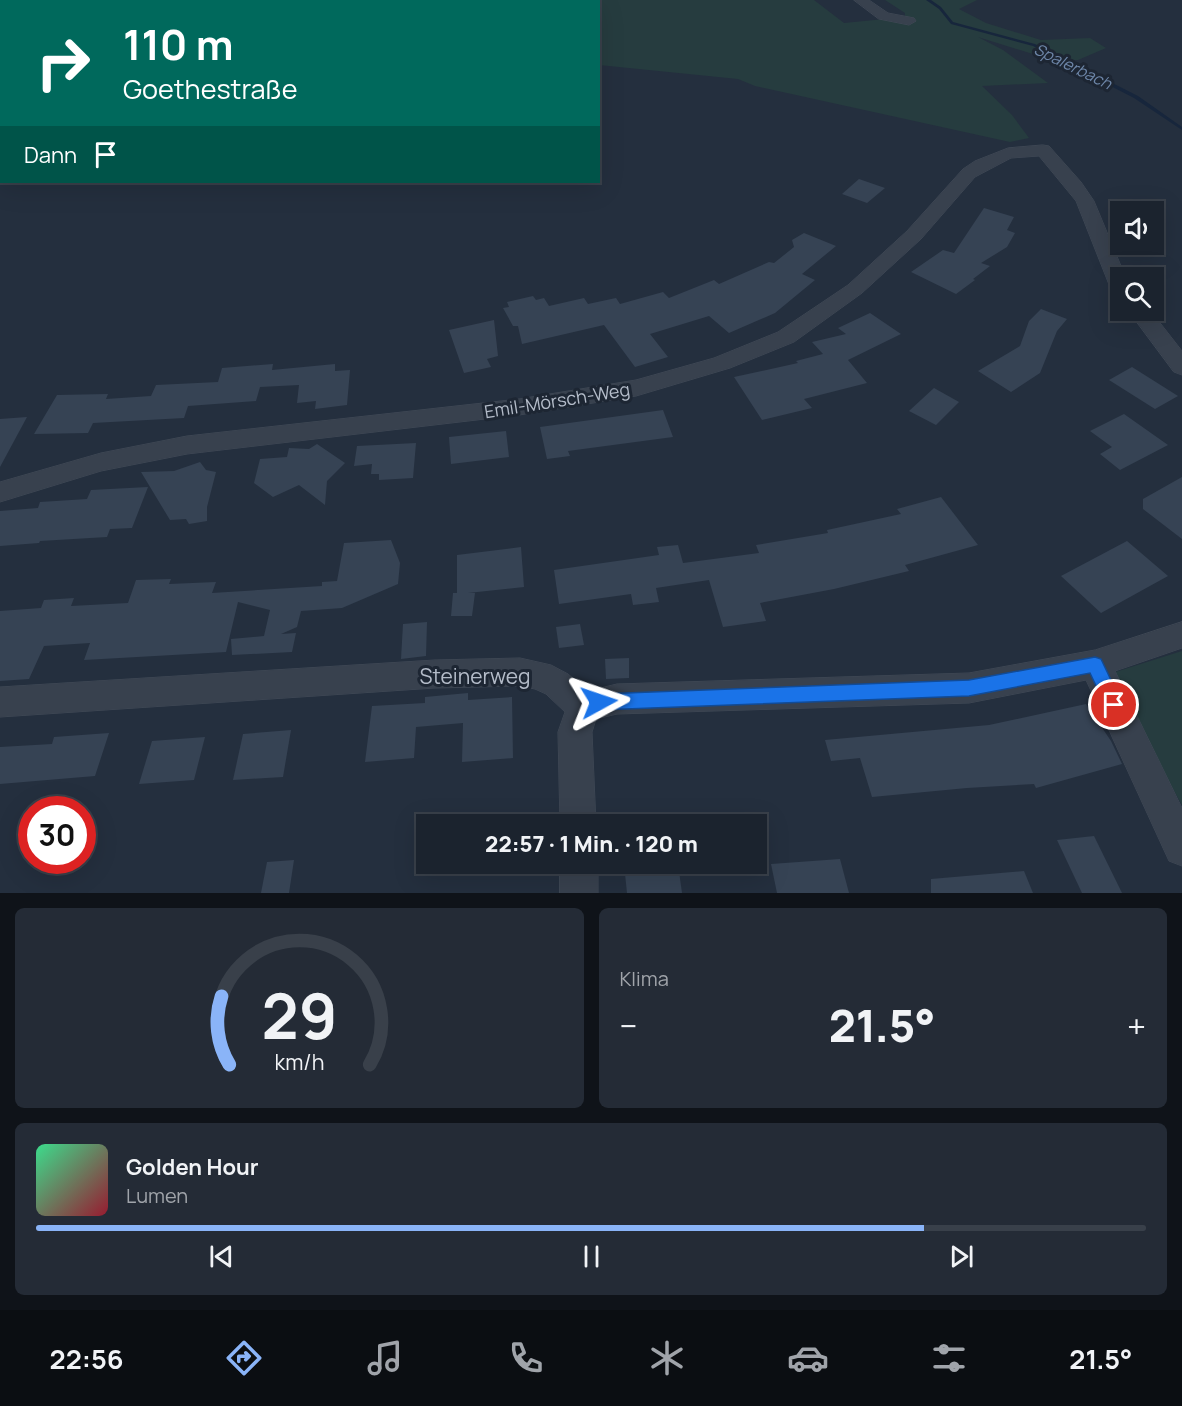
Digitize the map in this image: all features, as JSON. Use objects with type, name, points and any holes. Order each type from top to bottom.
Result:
[{"type":"street","points":[[860,0],[884,16],[909,21]]},
{"type":"street","name":"Emil-Mörsch-Weg","points":[[0,492],[100,462],[188,445],[519,407],[636,388],[722,363],[786,337],[855,289],[914,235],[969,174],[981,165],[1008,153],[1044,150],[1088,206],[1100,232],[1110,267]]},
{"type":"street","points":[[1146,321],[1182,367]]},
{"type":"street","points":[[578,814],[575,732],[584,708],[599,702],[617,699],[969,688],[1095,664],[1182,635]]},
{"type":"street","points":[[1095,664],[1182,848]]},
{"type":"street","name":"Steinerweg","points":[[0,702],[435,674],[520,672],[540,675],[557,684],[584,708]]},
{"type":"street","points":[[579,874],[579,893]]},
{"type":"green space","points":[[600,0],[814,0],[844,23],[905,17],[905,13],[885,0],[977,0],[959,9],[986,23],[1041,40],[1090,38],[1106,48],[1078,60],[1052,60],[978,37],[1003,50],[1048,83],[982,86],[1012,115],[1029,138],[1010,142],[755,86],[738,79],[600,65]]},
{"type":"green space","points":[[1182,651],[1182,805],[1109,674]]},
{"type":"building","points":[[859,179],[885,188],[867,203],[842,194]]},
{"type":"building","points":[[984,208],[1014,217],[1007,230],[1015,233],[1007,247],[981,263],[990,266],[973,279],[975,280],[956,294],[911,272],[943,250],[954,253]]},
{"type":"building","points":[[804,233],[836,246],[802,274],[815,280],[775,313],[729,333],[709,316],[650,334],[668,357],[635,367],[604,325],[522,344],[518,326],[513,326],[503,308],[509,307],[507,302],[533,296],[536,300],[544,298],[549,306],[584,298],[588,304],[616,298],[620,304],[663,292],[669,298],[714,280],[719,284],[769,262],[774,263],[794,247],[792,240]]},
{"type":"building","points":[[1041,309],[1067,319],[1057,331],[1040,373],[1011,392],[978,371],[1020,346],[1029,321]]},
{"type":"building","points":[[870,313],[901,334],[848,360],[867,383],[804,399],[812,408],[762,420],[734,377],[798,363],[796,361],[823,354],[812,342],[846,334],[838,328]]},
{"type":"building","points":[[494,320],[498,356],[487,359],[491,367],[464,373],[449,330]]},
{"type":"building","points":[[273,364],[272,370],[335,364],[335,371],[350,370],[347,405],[315,409],[316,401],[297,403],[299,385],[260,387],[256,401],[188,406],[184,418],[93,423],[88,433],[34,434],[57,395],[108,394],[106,399],[151,396],[156,385],[218,382],[222,368]]},
{"type":"building","points":[[1132,367],[1178,396],[1155,409],[1109,380]]},
{"type":"building","points":[[934,388],[959,402],[936,425],[909,411]]},
{"type":"building","points":[[663,410],[673,437],[568,451],[570,456],[547,459],[540,427]]},
{"type":"building","points":[[1124,414],[1168,445],[1120,470],[1100,454],[1112,447],[1090,431]]},
{"type":"building","points":[[27,417],[0,467],[0,419]]},
{"type":"building","points":[[506,431],[509,457],[451,464],[449,437]]},
{"type":"building","points":[[416,443],[413,478],[379,480],[379,474],[371,474],[372,464],[354,466],[357,446]]},
{"type":"building","points":[[317,444],[345,463],[327,481],[325,505],[299,485],[273,497],[254,483],[260,459],[287,457],[289,448],[309,449]]},
{"type":"building","points":[[200,462],[206,470],[216,472],[207,507],[207,521],[189,524],[186,519],[170,520],[141,472],[174,471]]},
{"type":"building","points":[[1182,477],[1182,539],[1143,509],[1143,499]]},
{"type":"building","points":[[148,487],[132,528],[110,529],[107,537],[0,546],[0,511],[38,508],[40,502],[87,499],[91,490]]},
{"type":"building","points":[[941,497],[978,545],[905,565],[909,571],[834,589],[760,603],[766,621],[723,627],[709,580],[656,588],[659,602],[633,605],[631,594],[559,604],[554,570],[659,555],[657,547],[678,545],[683,563],[759,553],[756,545],[828,533],[827,530],[901,514],[897,509]]},
{"type":"building","points":[[391,540],[400,563],[398,584],[342,608],[301,611],[297,627],[281,634],[296,633],[292,652],[232,655],[231,639],[264,636],[270,610],[238,602],[226,652],[84,660],[90,643],[44,646],[29,679],[0,681],[0,611],[41,608],[44,600],[74,598],[71,606],[128,603],[136,580],[171,579],[169,584],[216,582],[212,593],[322,586],[322,582],[337,581],[344,543]]},
{"type":"building","points":[[1127,541],[1168,576],[1101,613],[1061,576]]},
{"type":"building","points":[[521,547],[524,587],[468,593],[475,593],[472,616],[451,616],[453,593],[457,593],[457,555]]},
{"type":"building","points":[[427,622],[426,656],[401,659],[403,624]]},
{"type":"building","points":[[580,624],[584,645],[559,648],[556,627]]},
{"type":"building","points":[[629,658],[629,678],[606,679],[605,659]]},
{"type":"building","points":[[468,693],[468,700],[512,697],[513,758],[462,762],[463,723],[416,727],[414,758],[365,762],[372,706],[425,703],[425,697]]},
{"type":"building","points":[[1086,704],[1111,741],[1122,764],[1036,788],[1034,784],[872,797],[860,758],[831,761],[825,740],[989,725]]},
{"type":"building","points":[[291,730],[283,777],[233,780],[243,734]]},
{"type":"building","points":[[109,733],[95,776],[0,784],[0,747],[52,744],[54,737]]},
{"type":"building","points":[[205,737],[194,780],[139,784],[152,741]]},
{"type":"building","points":[[1094,836],[1122,893],[1082,893],[1057,840]]},
{"type":"building","points":[[840,859],[849,893],[777,893],[771,864]]},
{"type":"building","points":[[294,860],[289,893],[261,893],[267,862]]},
{"type":"building","points":[[1024,871],[1033,893],[931,893],[931,879]]},
{"type":"building","points":[[625,874],[679,874],[682,893],[627,893]]},
{"type":"waterway","name":"Spalerbach","points":[[928,0],[940,8],[952,23],[1034,45],[1136,97],[1182,129]]},
{"type":"route","points":[[599,702],[617,699],[969,688],[1095,664],[1114,705]]}]
